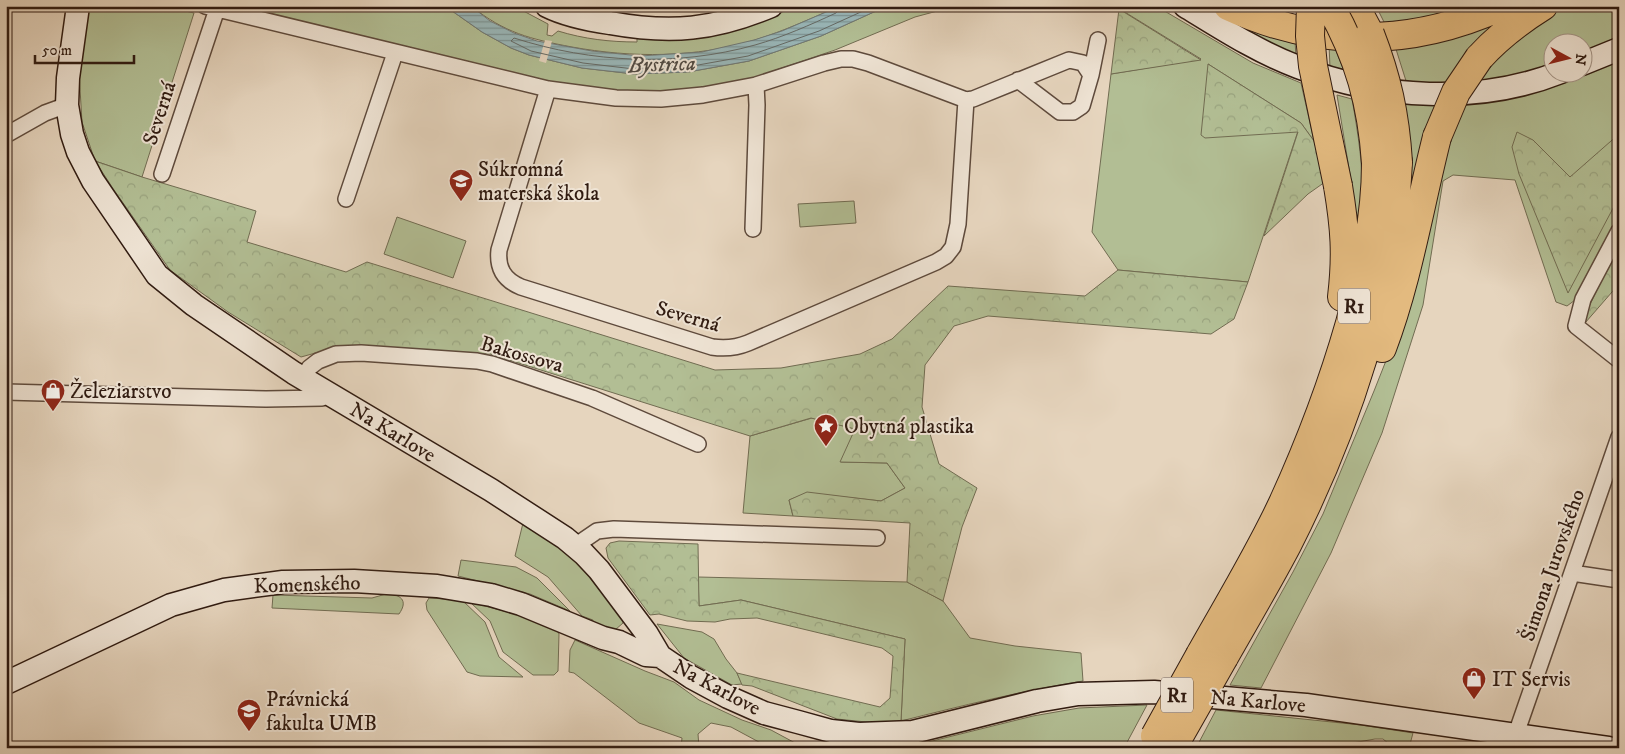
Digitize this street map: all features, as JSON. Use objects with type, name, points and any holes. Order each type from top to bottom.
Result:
[{"type":"highway","points":[[1228,6],[1246,15],[1298,30],[1367,39],[1424,32],[1460,23],[1502,6]]},
{"type":"highway","points":[[1308,444],[1317,395],[1334,338],[1345,270],[1346,246],[1338,186],[1313,66],[1310,36],[1311,6]]},
{"type":"highway","name":"R1","points":[[1164,742],[1212,656],[1287,544],[1312,492],[1345,412],[1378,299],[1393,227],[1396,196],[1362,77],[1349,42],[1330,6]]},
{"type":"highway","name":"R1","points":[[1212,656],[1247,572],[1282,506],[1336,370],[1360,281],[1373,214],[1396,134],[1387,83],[1370,34],[1355,6]]},
{"type":"highway","points":[[1287,544],[1314,512],[1319,502],[1350,432],[1383,346],[1398,305],[1409,264],[1438,137],[1456,92],[1479,58],[1506,32],[1543,6]]},
{"type":"street","name":"Na Karlove","points":[[78,6],[68,78],[67,105],[72,134],[78,152],[93,181],[157,275],[194,304],[301,377],[492,490],[565,538],[599,570],[647,634],[660,656],[691,677],[720,693],[764,713],[815,727],[859,734],[913,732],[1037,701],[1078,694],[1128,692],[1163,693],[1306,705],[1608,748]]},
{"type":"street","points":[[547,6],[558,12],[633,27],[690,29],[741,18],[771,6]]},
{"type":"street","points":[[1184,6],[1254,47],[1298,67],[1348,83],[1378,90],[1468,93],[1542,79]]},
{"type":"street","name":"Severná","points":[[162,174],[211,8],[548,89],[616,98],[661,98],[703,95],[756,84],[824,63],[852,59],[868,62],[966,100],[958,224],[953,247],[946,256],[936,262],[748,343],[732,348],[712,347],[514,284],[500,270],[499,250],[548,89]]},
{"type":"street","points":[[1018,80],[1060,112],[1073,112],[1082,106],[1098,40]]},
{"type":"street","points":[[1592,60],[1619,49]]},
{"type":"street","points":[[346,199],[395,53]]},
{"type":"street","points":[[966,100],[973,99],[1069,60],[1083,63],[1091,75]]},
{"type":"street","points":[[754,230],[756,84]]},
{"type":"street","points":[[6,135],[46,113],[67,105]]},
{"type":"street","points":[[1619,231],[1583,299],[1576,326],[1619,360]]},
{"type":"street","name":"Bakossova","points":[[275,398],[280,396],[286,388],[318,361],[336,354],[361,352],[477,361],[492,364],[592,398],[698,444]]},
{"type":"street","name":"Bakossova","points":[[293,398],[298,396],[301,377]]},
{"type":"street","points":[[6,392],[275,398],[322,398],[328,393]]},
{"type":"street","name":"Šimona Jurovského","points":[[1516,734],[1619,437]]},
{"type":"street","points":[[575,546],[597,531],[614,529],[877,538]]},
{"type":"street","points":[[1572,574],[1619,580]]},
{"type":"street","name":"Komenského","points":[[6,683],[171,605],[224,590],[283,582],[373,582],[467,590],[521,604],[603,638],[619,642],[646,654],[660,656]]},
{"type":"street","points":[[619,642],[639,624]]},
{"type":"green space","points":[[88,6],[165,6],[194,13],[142,177],[95,161],[82,122],[79,72]]},
{"type":"green space","points":[[238,6],[445,6],[482,32],[511,48],[529,55],[582,68],[634,74],[688,72],[749,61],[821,36],[887,6],[956,6],[915,17],[835,50],[726,87],[668,95],[615,93],[547,83]]},
{"type":"green space","points":[[471,6],[514,6],[548,24],[547,35],[552,36],[558,31],[597,40],[637,42],[637,38],[762,21],[796,6],[840,6],[755,40],[733,46],[687,53],[641,54],[595,51],[531,38],[495,23]]},
{"type":"green space","points":[[1115,6],[1156,6],[1253,63],[1301,83],[1314,141],[1301,123],[1208,64],[1298,131],[1248,282],[1118,270],[1092,232],[1111,74],[1201,59]]},
{"type":"green space","points":[[1203,6],[1237,22],[1295,41],[1296,57],[1266,43]]},
{"type":"green space","points":[[1376,6],[1471,6],[1454,12],[1385,24]]},
{"type":"green space","points":[[1523,6],[1450,85],[1407,84],[1395,46]]},
{"type":"green space","points":[[1556,6],[1619,6],[1619,40],[1592,53],[1592,32],[1542,32],[1542,69],[1471,84],[1486,63]]},
{"type":"green space","points":[[1119,9],[1201,60],[1111,74]]},
{"type":"green space","points":[[1329,44],[1333,44],[1345,73],[1330,68]]},
{"type":"green space","points":[[1619,57],[1619,215],[1575,300],[1567,306],[1556,302],[1515,180],[1453,175],[1443,181],[1423,305],[1382,433],[1331,553],[1261,688],[1230,685],[1323,514],[1395,338],[1461,102],[1564,82],[1592,82],[1592,69]]},
{"type":"green space","points":[[1208,64],[1301,123],[1314,141],[1325,182],[1308,194],[1264,236],[1298,132],[1205,138],[1201,135]]},
{"type":"green space","points":[[1337,95],[1352,99],[1358,138],[1362,209],[1357,236],[1352,187]]},
{"type":"green space","points":[[1403,100],[1440,102],[1400,253]]},
{"type":"green space","points":[[1517,132],[1533,140],[1570,177],[1619,134],[1619,197],[1568,293],[1519,174],[1512,147]]},
{"type":"green space","points":[[95,161],[256,211],[247,242],[346,272],[367,262],[715,370],[781,368],[860,354],[892,339],[948,286],[1085,296],[1118,270],[1248,282],[1234,319],[1211,334],[988,316],[954,326],[925,365],[922,407],[939,464],[977,488],[962,527],[943,601],[907,582],[910,523],[793,516],[789,500],[807,492],[881,501],[905,488],[887,463],[840,462],[855,429],[811,418],[750,436],[490,354],[364,347],[330,349],[301,357],[228,312],[170,270]]},
{"type":"green space","points":[[854,201],[856,223],[800,227],[798,204]]},
{"type":"green space","points":[[397,217],[466,241],[453,278],[384,254]]},
{"type":"green space","points":[[1619,253],[1619,284],[1585,323],[1584,317],[1612,258]]},
{"type":"green space","points":[[812,418],[856,429],[841,462],[887,463],[905,488],[881,501],[807,493],[789,500],[793,516],[743,513],[750,436]]},
{"type":"green space","points":[[523,523],[559,544],[582,568],[618,613],[623,614],[623,623],[615,630],[591,626],[593,620],[582,616],[548,577],[515,556]]},
{"type":"green space","points":[[619,541],[698,544],[699,606],[741,600],[905,639],[901,721],[876,723],[837,719],[752,686],[742,685],[737,673],[880,707],[890,698],[893,656],[882,648],[757,618],[730,619],[715,622],[687,621],[659,614],[650,615],[608,558],[606,548],[610,543]]},
{"type":"green space","points":[[461,560],[516,567],[537,578],[570,611],[530,594],[458,576]]},
{"type":"green space","points":[[698,577],[907,582],[943,601],[970,638],[1015,646],[1081,653],[1083,681],[1014,694],[901,721],[905,639],[741,600],[699,606]]},
{"type":"green space","points":[[386,594],[395,595],[403,602],[399,614],[272,608],[273,595],[372,598]]},
{"type":"green space","points":[[429,598],[462,600],[485,622],[499,657],[523,677],[480,676],[467,672],[427,610],[426,603]]},
{"type":"green space","points":[[470,602],[519,615],[557,630],[559,634],[558,671],[554,675],[533,675],[503,652],[490,621]]},
{"type":"green space","points":[[657,624],[702,632],[714,639],[737,673],[742,684],[732,685],[684,658]]},
{"type":"green space","points":[[575,640],[674,682],[699,700],[742,720],[771,730],[797,744],[813,748],[770,748],[731,727],[711,723],[698,734],[699,748],[681,748],[682,738],[639,723],[574,673],[569,672],[570,650]]},
{"type":"green space","points":[[1147,705],[1124,748],[892,748],[912,746],[1033,716],[1079,708]]},
{"type":"green space","points":[[1216,710],[1361,725],[1413,733],[1409,748],[1394,748],[1383,739],[1375,739],[1324,748],[1196,748]]},
{"type":"water","name":"Bystrica","points":[[445,6],[471,6],[490,21],[514,33],[537,41],[592,51],[640,56],[702,52],[754,40],[782,31],[840,6],[887,6],[821,36],[749,61],[688,72],[634,74],[582,68],[529,55],[511,48],[482,32]]},
{"type":"pier","points":[[545,40],[552,41],[546,63],[539,61]]},
{"type":"place","name":"Súkromná materská škola","points":[[461,202]]},
{"type":"place","name":"Železiarstvo","points":[[53,412]]},
{"type":"place","name":"Obytná plastika","points":[[826,447]]},
{"type":"place","name":"IT Servis","points":[[1474,700]]},
{"type":"place","name":"Právnická fakulta UMB","points":[[249,732]]}]
